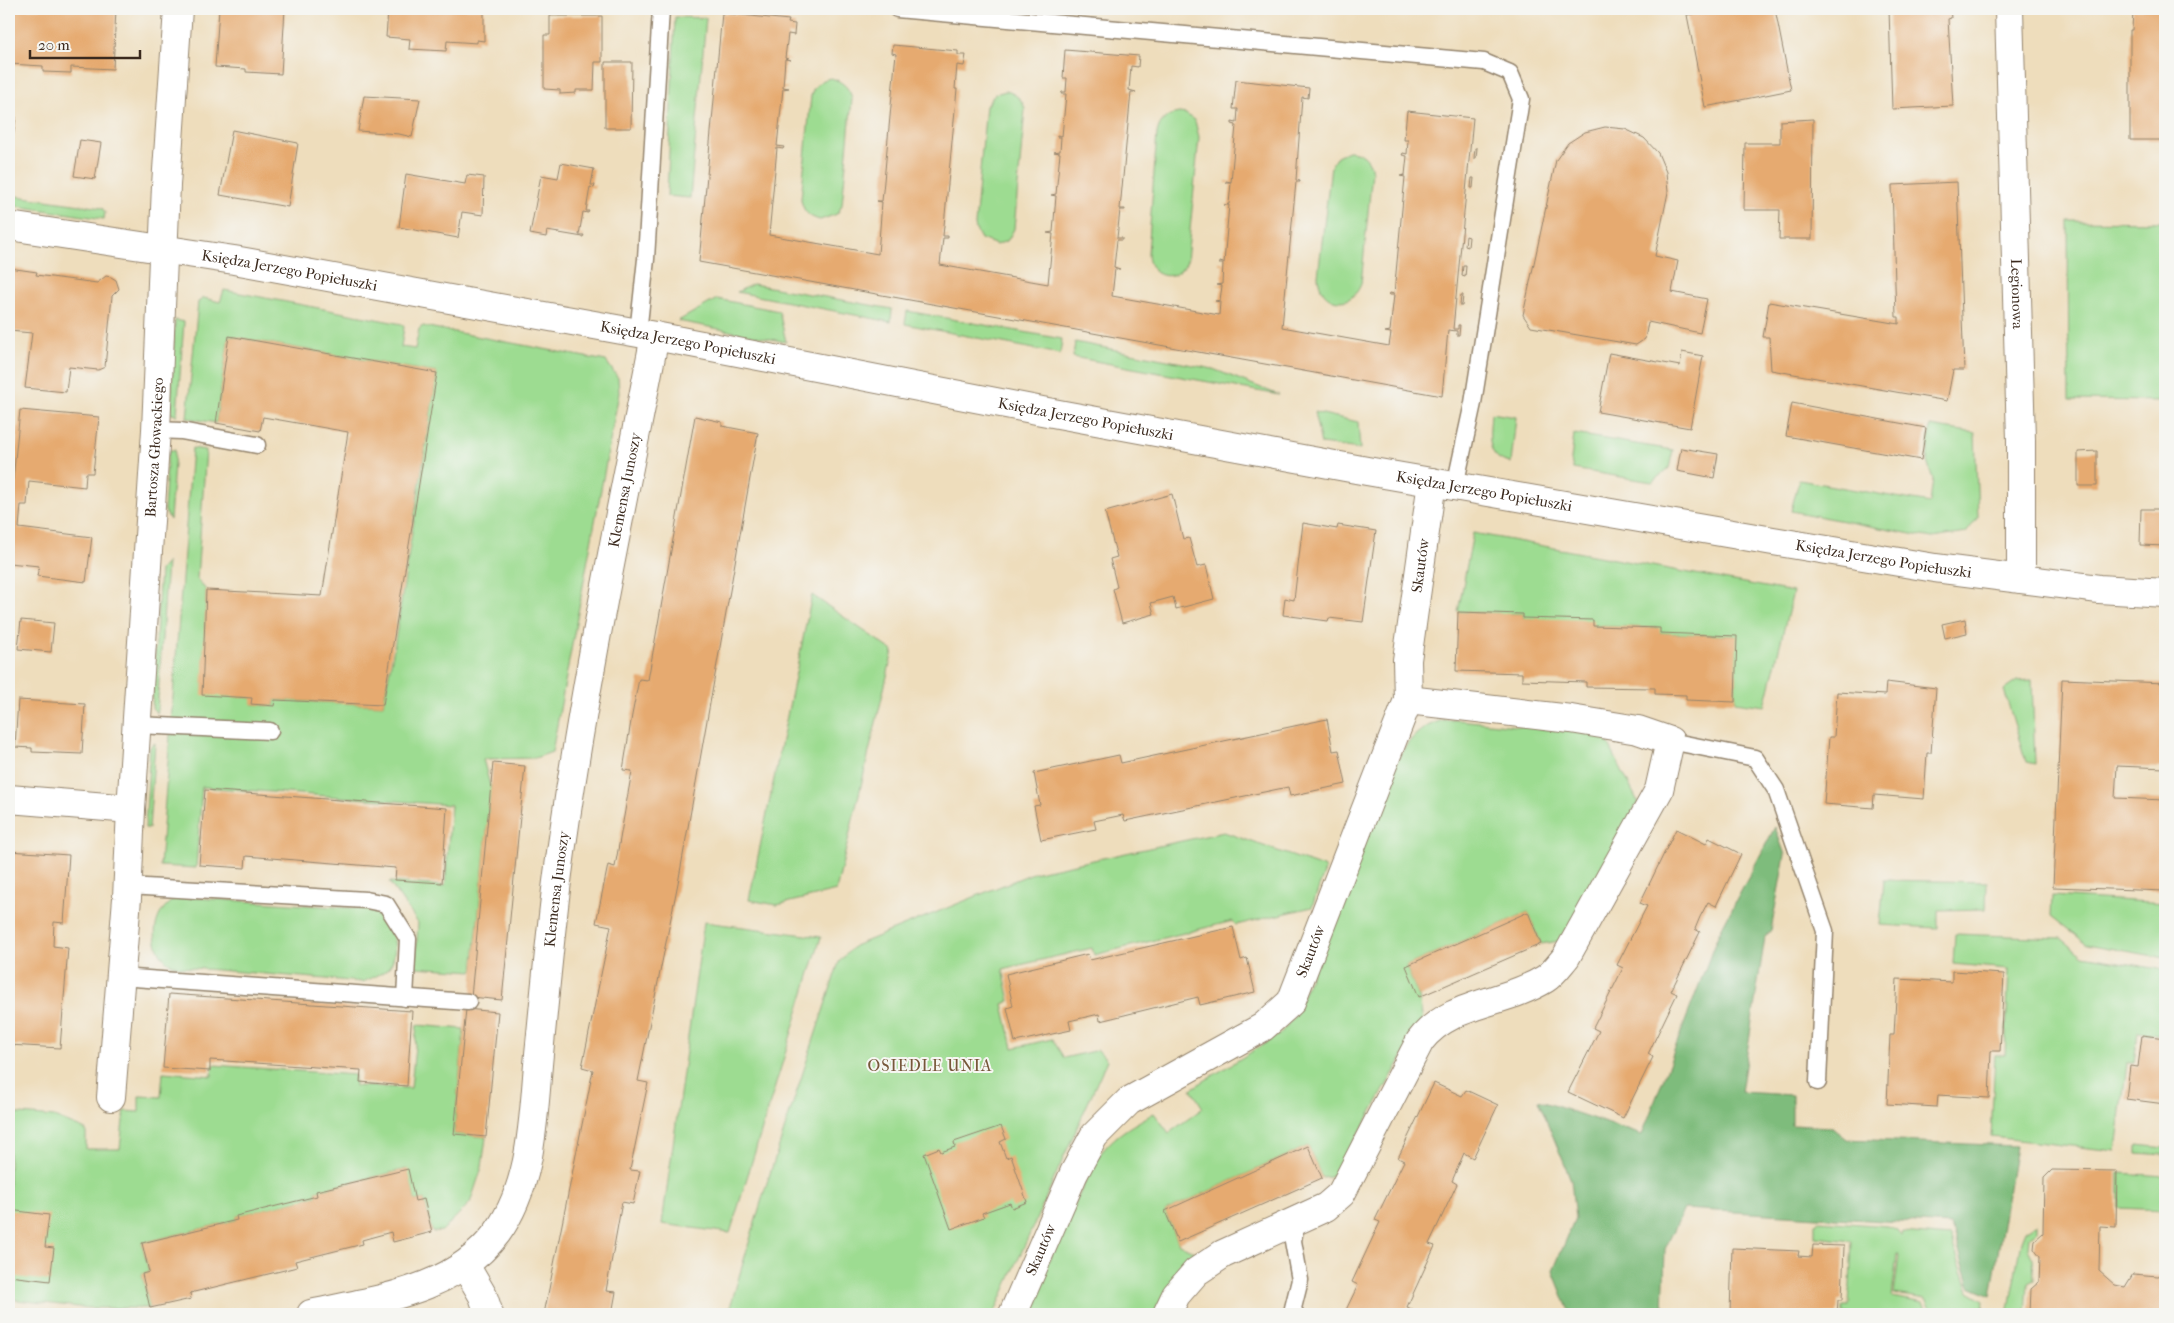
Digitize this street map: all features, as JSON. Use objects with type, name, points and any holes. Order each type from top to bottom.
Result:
[{"type":"street","name":"Bartosza Głowackiego","points":[[110,1097],[128,886],[131,809],[156,430],[160,308],[165,250],[166,185],[178,9]]},
{"type":"street","name":"Legionowa","points":[[2009,9],[2021,440],[2021,579]]},
{"type":"street","name":"Księdza Jerzego Popiełuszki","points":[[9,226],[234,260],[647,334],[1042,411],[1782,543],[1935,568],[2099,589],[2165,593]]},
{"type":"street","name":"Klemensa Junoszy","points":[[310,1314],[422,1288],[465,1265],[484,1248],[497,1232],[511,1211],[522,1182],[530,1138],[558,875],[586,685],[647,334]]},
{"type":"street","name":"Skautów","points":[[1013,1314],[1074,1173],[1094,1136],[1129,1101],[1263,1027],[1291,1002],[1408,700],[1407,660],[1444,484]]},
{"type":"street","points":[[1167,1314],[1176,1295],[1196,1272],[1223,1254],[1326,1207],[1341,1194],[1420,1041],[1429,1029],[1446,1017],[1527,988],[1546,978],[1566,957],[1659,790],[1670,741],[1638,730],[1408,700]]},
{"type":"street","points":[[9,799],[131,809]]},
{"type":"street","points":[[465,1265],[484,1296],[489,1314]]},
{"type":"lane","points":[[647,334],[646,259],[661,9]]},
{"type":"lane","points":[[897,9],[1484,62],[1510,73],[1521,99],[1473,403],[1444,484]]},
{"type":"lane","points":[[156,430],[181,431],[257,445]]},
{"type":"lane","points":[[137,725],[270,731]]},
{"type":"lane","points":[[1670,741],[1754,758],[1776,790],[1825,931],[1818,1082]]},
{"type":"lane","points":[[128,886],[366,900],[386,904],[408,939],[405,998]]},
{"type":"lane","points":[[120,977],[468,1002]]},
{"type":"lane","points":[[1295,1314],[1294,1308],[1300,1280],[1292,1241],[1296,1222]]},
{"type":"green space","points":[[675,17],[706,18],[690,198],[667,196]]},
{"type":"green space","points":[[831,78],[845,86],[852,99],[842,205],[837,214],[820,220],[807,213],[801,199],[811,96],[818,84]]},
{"type":"green space","points":[[1006,91],[1018,97],[1025,109],[1014,229],[1008,240],[997,245],[981,239],[975,225],[986,106],[995,94]]},
{"type":"green space","points":[[1179,113],[1186,114],[1195,121],[1199,137],[1187,261],[1177,273],[1164,275],[1158,273],[1153,268],[1149,262],[1148,253],[1157,133],[1165,119]]},
{"type":"green space","points":[[1348,151],[1357,152],[1364,156],[1372,172],[1361,284],[1356,293],[1350,298],[1336,301],[1324,293],[1318,276],[1331,166],[1337,156]]},
{"type":"green space","points":[[9,195],[102,208],[105,212],[104,219],[9,205]]},
{"type":"green space","points":[[2068,221],[2165,222],[2165,401],[2069,400]]},
{"type":"green space","points":[[753,284],[892,309],[891,322],[737,292]]},
{"type":"green space","points":[[224,290],[402,324],[404,327],[401,347],[415,349],[419,329],[423,326],[606,361],[618,378],[619,393],[552,752],[535,758],[483,759],[491,789],[473,971],[415,967],[418,923],[389,882],[445,886],[451,805],[202,787],[196,868],[160,866],[192,448],[206,450],[197,579],[206,590],[203,694],[252,698],[252,704],[274,706],[275,700],[383,705],[394,648],[437,373],[229,336],[216,423],[187,418],[198,302],[204,298],[220,302]]},
{"type":"green space","points":[[717,299],[779,311],[786,342],[678,321]]},
{"type":"green space","points":[[907,311],[1062,339],[1060,354],[905,324]]},
{"type":"green space","points":[[175,320],[184,322],[177,415],[171,414]]},
{"type":"green space","points":[[1075,342],[1213,369],[1279,395],[1073,357]]},
{"type":"green space","points":[[1314,412],[1358,422],[1360,449],[1321,444]]},
{"type":"green space","points":[[1491,413],[1516,417],[1511,463],[1502,461],[1496,456],[1490,444]]},
{"type":"green space","points":[[1930,426],[1975,433],[1978,517],[1966,533],[1932,538],[1791,511],[1799,480],[1930,503],[1933,479],[1927,462]]},
{"type":"green space","points":[[1574,434],[1673,450],[1669,468],[1652,482],[1573,469],[1571,460]]},
{"type":"green space","points":[[168,450],[175,450],[170,520],[164,510]]},
{"type":"green space","points":[[1473,533],[1793,592],[1765,706],[1735,702],[1736,636],[1660,633],[1659,628],[1593,626],[1523,618],[1523,614],[1458,612]]},
{"type":"green space","points":[[167,562],[157,713],[152,708],[160,570]]},
{"type":"green space","points":[[812,595],[893,651],[836,891],[777,905],[749,900]]},
{"type":"green space","points":[[2032,680],[2035,764],[2026,762],[2004,690],[2017,681]]},
{"type":"green space","points":[[1443,720],[1604,735],[1638,802],[1566,940],[1541,944],[1528,912],[1406,966],[1419,997],[1423,1021],[1340,1167],[1331,1177],[1322,1178],[1308,1146],[1165,1211],[1179,1244],[1195,1252],[1177,1277],[1157,1314],[1024,1314],[1095,1161],[1108,1145],[1129,1128],[1154,1113],[1169,1133],[1203,1108],[1191,1089],[1279,1035],[1294,1017],[1400,755],[1418,733],[1429,725]]},
{"type":"green space","points":[[155,743],[149,829],[145,828],[150,747]]},
{"type":"green space","points":[[1775,827],[1785,855],[1771,930],[1765,937],[1741,1092],[1792,1095],[1792,1125],[1832,1127],[1847,1139],[2016,1146],[1991,1295],[1970,1286],[1951,1225],[1684,1209],[1665,1249],[1663,1314],[1570,1314],[1553,1271],[1575,1219],[1571,1180],[1538,1100],[1642,1135],[1718,935]]},
{"type":"green space","points":[[1224,832],[1323,867],[1325,870],[1312,907],[1236,925],[1233,921],[1094,955],[1092,948],[1003,969],[1010,1001],[1003,1004],[1013,1048],[1052,1039],[1064,1058],[1098,1050],[1107,1060],[994,1314],[728,1314],[764,1192],[839,962],[854,946],[1033,873]]},
{"type":"green space","points":[[1884,880],[1987,882],[1986,909],[1938,910],[1938,928],[1880,925]]},
{"type":"green space","points":[[2052,896],[2165,903],[2165,958],[2087,944],[2051,916]]},
{"type":"green space","points":[[180,897],[369,909],[386,920],[389,925],[393,937],[394,957],[388,968],[363,982],[180,967],[173,965],[163,957],[158,949],[155,931],[160,914],[165,907]]},
{"type":"green space","points":[[704,922],[821,937],[730,1233],[662,1224]]},
{"type":"green space","points":[[1955,934],[2061,938],[2083,956],[2165,970],[2165,1035],[2138,1032],[2134,1063],[2127,1063],[2116,1151],[1991,1137],[1995,1055],[2005,1055],[2009,969],[1953,964]]},
{"type":"green space","points":[[417,1025],[464,1029],[454,1134],[486,1137],[482,1167],[470,1203],[442,1231],[432,1232],[424,1199],[415,1201],[407,1169],[316,1191],[317,1196],[237,1216],[237,1220],[142,1243],[149,1272],[142,1274],[150,1308],[88,1308],[9,1299],[9,1113],[54,1117],[86,1130],[86,1149],[120,1149],[124,1111],[139,1112],[139,1096],[161,1097],[163,1072],[212,1076],[213,1065],[355,1075],[355,1086],[411,1088]]},
{"type":"green space","points":[[2137,1145],[2165,1148],[2165,1155],[2137,1153]]},
{"type":"green space","points":[[2119,1173],[2165,1176],[2165,1210],[2119,1208]]},
{"type":"green space","points":[[1819,1221],[1887,1226],[1896,1229],[1901,1235],[1902,1232],[1950,1236],[1969,1291],[1984,1300],[1983,1314],[1934,1314],[1926,1299],[1894,1294],[1899,1255],[1897,1254],[1892,1297],[1923,1303],[1929,1314],[1843,1314],[1843,1306],[1849,1306],[1852,1241],[1815,1237],[1815,1223]]},
{"type":"green space","points":[[2037,1223],[2037,1231],[2029,1237],[2028,1249],[2033,1259],[2034,1280],[2028,1283],[2026,1314],[2008,1314],[2021,1241],[2025,1231]]},
{"type":"building","points":[[9,9],[116,9],[113,69],[71,67],[71,73],[43,72],[43,66],[9,64]]},
{"type":"building","points":[[219,9],[285,9],[281,74],[246,72],[246,69],[215,67]]},
{"type":"building","points":[[391,9],[484,9],[484,41],[477,40],[477,43],[447,41],[446,51],[409,49],[410,39],[386,37],[388,11]]},
{"type":"building","points":[[1719,9],[1775,9],[1791,90],[1705,107],[1687,15]]},
{"type":"building","points":[[1889,9],[1950,9],[1951,18],[1948,19],[1953,106],[1892,109]]},
{"type":"building","points":[[2133,9],[2165,9],[2165,140],[2130,140],[2130,30],[2132,30]]},
{"type":"building","points":[[722,13],[789,20],[788,23],[795,24],[794,35],[788,34],[785,58],[791,60],[785,59],[783,87],[789,88],[783,89],[777,146],[784,147],[783,149],[777,148],[769,235],[878,254],[882,202],[877,201],[882,201],[896,54],[892,53],[893,45],[958,51],[958,55],[966,55],[964,66],[957,65],[955,89],[957,89],[943,236],[948,236],[948,238],[943,238],[940,265],[1048,284],[1053,234],[1047,233],[1053,232],[1056,196],[1051,195],[1056,194],[1058,174],[1060,153],[1054,152],[1060,151],[1061,137],[1057,137],[1057,135],[1062,136],[1066,94],[1061,94],[1066,92],[1067,78],[1063,78],[1065,50],[1139,56],[1138,67],[1131,66],[1129,90],[1136,92],[1131,92],[1120,209],[1125,210],[1120,210],[1117,238],[1122,238],[1122,240],[1117,240],[1114,267],[1120,269],[1115,269],[1112,296],[1219,315],[1220,302],[1215,301],[1220,300],[1222,286],[1216,285],[1222,284],[1223,264],[1219,264],[1219,262],[1224,263],[1229,205],[1224,205],[1229,204],[1231,183],[1226,183],[1226,181],[1231,182],[1236,125],[1232,124],[1232,122],[1237,123],[1238,109],[1233,109],[1236,80],[1309,88],[1308,98],[1302,97],[1296,180],[1300,182],[1296,182],[1282,327],[1389,346],[1391,333],[1385,332],[1390,331],[1394,295],[1389,295],[1390,293],[1394,294],[1405,177],[1400,176],[1405,175],[1407,156],[1402,155],[1403,153],[1407,154],[1408,140],[1404,140],[1407,111],[1473,118],[1453,329],[1458,329],[1458,325],[1460,325],[1459,335],[1457,335],[1457,331],[1448,330],[1442,396],[699,262]]},
{"type":"building","points":[[550,16],[602,16],[602,62],[595,62],[594,90],[576,90],[576,93],[560,94],[560,90],[544,89],[544,35],[550,35]]},
{"type":"building","points":[[605,62],[632,62],[631,128],[605,128]]},
{"type":"building","points":[[364,96],[420,99],[412,137],[399,134],[358,131]]},
{"type":"building","points":[[9,116],[16,117],[10,159],[9,158]]},
{"type":"building","points":[[1813,119],[1812,239],[1779,239],[1780,210],[1744,210],[1745,143],[1780,143],[1780,121]]},
{"type":"building","points":[[1605,127],[1625,129],[1644,138],[1658,153],[1666,172],[1668,192],[1655,256],[1678,261],[1672,292],[1707,299],[1700,333],[1648,322],[1645,339],[1636,345],[1531,327],[1523,315],[1556,160],[1568,143],[1585,132]]},
{"type":"building","points":[[232,130],[298,143],[288,207],[220,195]]},
{"type":"building","points":[[80,140],[101,143],[95,179],[74,176]]},
{"type":"building","points":[[1475,148],[1477,148],[1476,158],[1474,158]]},
{"type":"building","points":[[561,163],[594,169],[591,185],[595,185],[594,188],[590,187],[586,211],[589,211],[588,213],[583,212],[579,235],[584,235],[583,237],[547,231],[546,237],[530,234],[541,175],[558,178]]},
{"type":"building","points":[[406,174],[465,184],[467,175],[484,177],[483,215],[462,212],[458,238],[399,227]]},
{"type":"building","points":[[1472,178],[1474,178],[1473,188],[1471,188]]},
{"type":"building","points":[[1957,182],[1964,370],[1953,370],[1947,401],[1771,370],[1769,337],[1763,337],[1769,302],[1899,324],[1899,317],[1896,317],[1892,185]]},
{"type":"building","points":[[1466,236],[1469,237],[1468,247],[1465,246]]},
{"type":"building","points":[[1463,266],[1466,266],[1465,277],[1462,276]]},
{"type":"building","points":[[9,268],[37,272],[36,275],[97,283],[106,276],[116,280],[119,289],[112,296],[105,367],[98,370],[69,367],[66,392],[25,388],[32,333],[9,331]]},
{"type":"building","points":[[1461,295],[1463,295],[1462,306],[1460,306]]},
{"type":"building","points":[[229,336],[437,373],[383,705],[275,700],[274,706],[251,704],[252,698],[202,695],[206,590],[322,596],[348,432],[263,417],[260,431],[216,423]]},
{"type":"building","points":[[1682,352],[1703,356],[1690,428],[1598,412],[1609,353],[1680,366]]},
{"type":"building","points":[[1792,403],[1926,428],[1921,460],[1786,436]]},
{"type":"building","points":[[20,410],[99,417],[93,473],[86,473],[85,487],[29,481],[27,505],[21,505],[19,528],[92,537],[86,582],[37,576],[39,566],[9,563],[9,480],[13,480]]},
{"type":"building","points":[[695,416],[722,422],[722,426],[758,433],[679,878],[638,1081],[648,1083],[630,1170],[640,1171],[633,1204],[622,1202],[606,1291],[616,1292],[612,1314],[544,1314],[593,1070],[582,1067],[611,926],[596,923],[608,865],[615,867],[632,771],[623,770],[632,715],[639,679],[648,680]]},
{"type":"building","points":[[1681,448],[1718,454],[1714,478],[1677,471]]},
{"type":"building","points":[[2097,451],[2097,486],[2078,486],[2078,452]]},
{"type":"building","points":[[1172,494],[1183,539],[1189,538],[1197,567],[1206,565],[1214,599],[1176,609],[1173,597],[1151,603],[1154,614],[1122,623],[1113,589],[1117,587],[1110,559],[1117,557],[1105,512]]},
{"type":"building","points":[[2141,509],[2165,509],[2165,546],[2140,545]]},
{"type":"building","points":[[1303,523],[1337,529],[1338,525],[1376,531],[1363,622],[1329,618],[1328,621],[1283,615],[1285,598],[1294,600]]},
{"type":"building","points":[[1458,612],[1523,614],[1523,618],[1593,620],[1593,626],[1660,628],[1660,633],[1737,636],[1735,702],[1686,700],[1686,695],[1655,694],[1655,688],[1586,687],[1586,682],[1522,680],[1522,673],[1456,671]]},
{"type":"building","points":[[1965,619],[1967,633],[1945,638],[1942,624]]},
{"type":"building","points":[[21,620],[54,623],[51,652],[18,649]]},
{"type":"building","points":[[2062,679],[2165,683],[2165,768],[2117,766],[2115,798],[2165,800],[2165,891],[2053,887]]},
{"type":"building","points":[[1886,682],[1936,688],[1931,753],[1927,753],[1924,799],[1874,795],[1873,808],[1824,804],[1829,737],[1834,737],[1837,692],[1885,695]]},
{"type":"building","points":[[18,700],[85,704],[82,754],[32,752],[32,748],[15,747]]},
{"type":"building","points":[[1327,719],[1333,751],[1339,750],[1346,784],[1290,796],[1288,787],[1125,821],[1123,815],[1094,821],[1096,829],[1041,840],[1034,806],[1040,805],[1034,773],[1119,755],[1121,763]]},
{"type":"building","points":[[493,763],[525,766],[502,1000],[471,997]]},
{"type":"building","points":[[205,790],[447,808],[442,883],[395,880],[396,868],[246,856],[245,868],[199,865]]},
{"type":"building","points":[[1676,829],[1706,844],[1709,838],[1741,854],[1716,906],[1708,902],[1700,917],[1695,929],[1700,932],[1671,991],[1677,994],[1648,1054],[1653,1057],[1623,1118],[1568,1092],[1599,1031],[1593,1028],[1623,968],[1617,965],[1647,906],[1640,903]]},
{"type":"building","points":[[9,851],[69,855],[64,923],[54,922],[53,946],[68,948],[60,1048],[9,1045]]},
{"type":"building","points":[[1528,912],[1541,944],[1419,997],[1406,966]]},
{"type":"building","points":[[1233,927],[1241,960],[1247,958],[1255,992],[1200,1005],[1198,997],[1100,1021],[1099,1014],[1069,1021],[1071,1030],[1015,1042],[1007,1008],[1013,1006],[1006,974],[1088,954],[1090,960]]},
{"type":"building","points":[[1952,971],[2004,974],[2000,1051],[1991,1051],[1989,1098],[1938,1095],[1937,1107],[1887,1104],[1890,1035],[1894,1035],[1897,979],[1952,982]]},
{"type":"building","points":[[169,994],[412,1011],[407,1086],[360,1082],[361,1070],[210,1060],[210,1071],[163,1068]]},
{"type":"building","points":[[466,1009],[498,1012],[486,1137],[454,1134]]},
{"type":"building","points":[[2142,1035],[2165,1038],[2165,1104],[2126,1099],[2130,1066],[2138,1067]]},
{"type":"building","points":[[1434,1083],[1462,1096],[1466,1090],[1498,1105],[1473,1158],[1464,1153],[1452,1181],[1457,1184],[1429,1244],[1435,1246],[1407,1307],[1412,1309],[1410,1314],[1344,1314],[1358,1285],[1352,1282],[1380,1222],[1375,1220],[1404,1161],[1398,1158]]},
{"type":"building","points":[[1001,1126],[1006,1139],[1000,1142],[1006,1158],[1011,1156],[1027,1202],[1012,1208],[1010,1203],[982,1213],[984,1217],[951,1229],[924,1154],[939,1148],[941,1152],[955,1147],[954,1142]]},
{"type":"building","points":[[1308,1146],[1322,1178],[1178,1242],[1165,1211]]},
{"type":"building","points":[[408,1169],[415,1201],[424,1199],[432,1232],[393,1242],[391,1232],[362,1240],[363,1244],[295,1261],[297,1267],[190,1293],[191,1299],[150,1308],[142,1274],[149,1272],[142,1243],[237,1220],[236,1216],[317,1196],[316,1191]]},
{"type":"building","points":[[2052,1170],[2117,1171],[2116,1227],[2100,1226],[2099,1271],[2115,1285],[2125,1287],[2133,1274],[2158,1276],[2165,1274],[2165,1314],[2030,1314],[2031,1289],[2039,1282],[2040,1257],[2034,1249],[2035,1240],[2043,1233],[2044,1178]]},
{"type":"building","points":[[9,1210],[49,1215],[45,1247],[54,1248],[50,1281],[9,1276]]},
{"type":"building","points":[[1813,1245],[1844,1246],[1842,1300],[1838,1300],[1837,1314],[1730,1314],[1732,1248],[1799,1251],[1798,1256],[1812,1257]]},
{"type":"district","name":"OSIEDLE UNIA","points":[[930,1065]]}]
